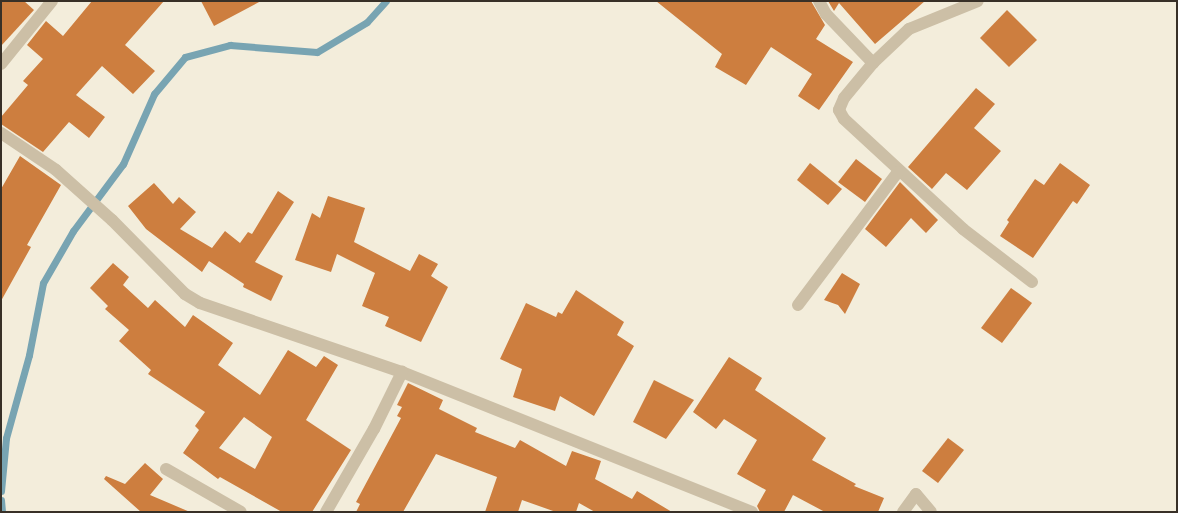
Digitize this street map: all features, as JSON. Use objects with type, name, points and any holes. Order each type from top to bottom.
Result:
[{"type":"street","points":[[1,64],[52,1]]},
{"type":"street","points":[[819,1],[826,14],[874,63]]},
{"type":"street","points":[[978,1],[908,29],[851,89],[839,110],[844,119],[898,172],[963,229],[1032,282]]},
{"type":"street","points":[[1,133],[56,170],[112,220],[184,294],[200,303],[402,372],[752,512]]},
{"type":"street","points":[[798,305],[898,172]]},
{"type":"street","points":[[326,512],[374,429],[402,372]]},
{"type":"street","points":[[166,469],[241,512]]},
{"type":"street","points":[[903,512],[916,494],[931,512]]},
{"type":"building","points":[[1,1],[24,1],[34,10],[1,46]]},
{"type":"building","points":[[92,1],[164,1],[125,45],[155,71],[133,94],[102,66],[76,95],[105,117],[89,138],[69,122],[43,152],[1,124],[1,117],[28,85],[23,81],[43,59],[27,45],[46,21],[63,36]]},
{"type":"building","points":[[201,1],[261,1],[214,26]]},
{"type":"building","points":[[656,1],[811,1],[825,25],[816,39],[853,62],[819,110],[798,96],[812,74],[771,47],[746,85],[715,67],[722,54]]},
{"type":"building","points":[[828,1],[925,1],[875,44],[839,3],[834,11]]},
{"type":"building","points":[[1007,10],[1037,40],[1009,67],[980,38]]},
{"type":"building","points":[[976,88],[995,104],[974,128],[1001,151],[967,190],[946,173],[932,189],[908,167]]},
{"type":"building","points":[[20,156],[61,185],[27,245],[31,247],[1,301],[1,189]]},
{"type":"building","points":[[856,159],[882,179],[865,202],[838,182]]},
{"type":"building","points":[[810,163],[842,189],[828,205],[797,180]]},
{"type":"building","points":[[1060,163],[1090,185],[1077,204],[1073,201],[1033,258],[1000,236],[1009,222],[1007,220],[1035,179],[1044,185]]},
{"type":"building","points":[[900,182],[938,220],[926,233],[911,218],[886,247],[865,229]]},
{"type":"building","points":[[154,183],[173,204],[179,197],[196,212],[180,229],[212,248],[225,231],[240,243],[248,232],[252,234],[278,191],[294,202],[255,262],[283,276],[271,301],[243,287],[244,284],[209,261],[202,272],[146,229],[128,206]]},
{"type":"building","points":[[328,196],[365,208],[354,242],[410,271],[419,254],[438,264],[431,276],[448,287],[421,342],[385,326],[389,317],[362,306],[375,273],[337,254],[331,272],[295,260],[312,213],[320,218]]},
{"type":"building","points":[[113,263],[129,277],[123,285],[148,308],[155,300],[185,327],[193,315],[233,343],[218,365],[260,395],[288,350],[316,367],[324,356],[338,365],[306,420],[351,450],[312,512],[282,512],[220,477],[218,479],[183,453],[199,430],[195,426],[205,412],[148,374],[151,370],[119,341],[129,330],[105,309],[108,306],[90,288]],"holes":[[[244,417],[272,437],[255,469],[219,448]]]},
{"type":"building","points":[[842,273],[860,284],[845,314],[838,305],[824,300]]},
{"type":"building","points":[[1011,288],[1032,303],[1002,343],[981,328]]},
{"type":"building","points":[[576,290],[624,322],[617,335],[634,346],[594,416],[560,396],[555,411],[513,397],[522,369],[500,359],[526,303],[556,317],[558,312],[562,314]]},
{"type":"building","points":[[729,357],[762,378],[755,390],[826,438],[812,460],[856,484],[854,486],[884,498],[878,512],[825,512],[793,495],[784,512],[760,512],[757,506],[766,490],[737,474],[757,440],[724,419],[716,429],[693,412]]},
{"type":"building","points":[[654,380],[694,400],[666,439],[633,422]]},
{"type":"building","points":[[408,383],[443,400],[439,409],[477,428],[475,432],[515,448],[520,440],[566,466],[572,451],[601,461],[595,479],[632,499],[637,491],[672,512],[595,512],[579,503],[576,512],[556,512],[522,500],[518,512],[485,512],[497,477],[436,454],[403,512],[356,512],[360,504],[356,502],[401,418],[397,416],[402,407],[397,405]]},
{"type":"building","points":[[948,438],[964,450],[938,483],[922,471]]},
{"type":"building","points":[[145,463],[163,479],[150,495],[190,512],[141,512],[104,479],[106,476],[125,484]]},
{"type":"waterway","points":[[1,491],[6,438],[29,355],[43,283],[73,231],[123,164],[154,94],[185,57],[230,45],[317,52],[367,22],[386,1]]},
{"type":"waterway","points":[[1,500],[2,512]]}]
